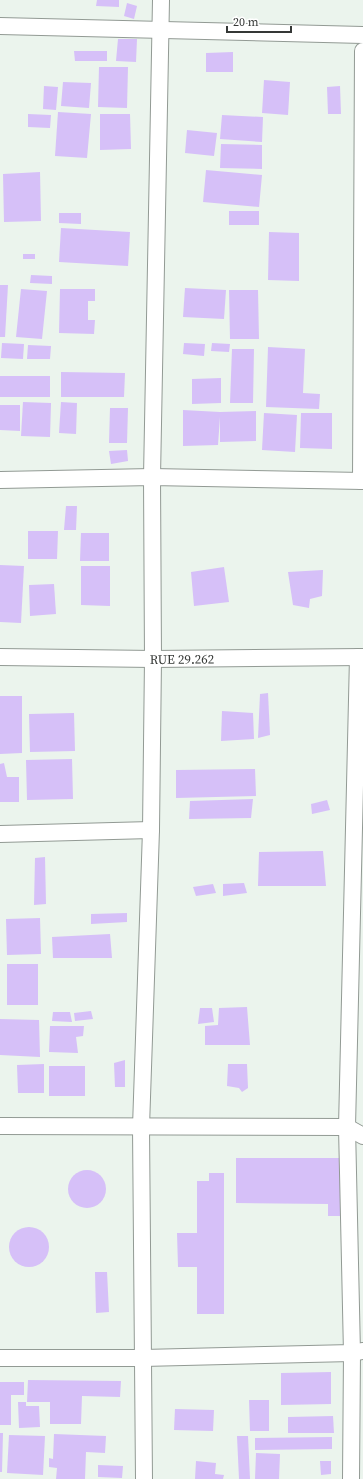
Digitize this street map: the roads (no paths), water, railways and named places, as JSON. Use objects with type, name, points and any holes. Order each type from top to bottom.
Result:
[{"type":"street","points":[[144,1479],[141,1127],[151,830],[154,659],[152,477],[161,0]]},
{"type":"street","points":[[0,26],[363,35]]},
{"type":"street","points":[[0,480],[152,477],[362,481],[363,51]]},
{"type":"street","name":"RUE 29.262","points":[[0,657],[154,659],[361,657]]},
{"type":"street","points":[[351,1479],[358,1352],[347,1127],[361,657]]},
{"type":"street","points":[[0,834],[151,830]]},
{"type":"street","points":[[0,1126],[347,1127],[363,1136]]},
{"type":"street","points":[[0,1358],[143,1358],[358,1352]]}]
